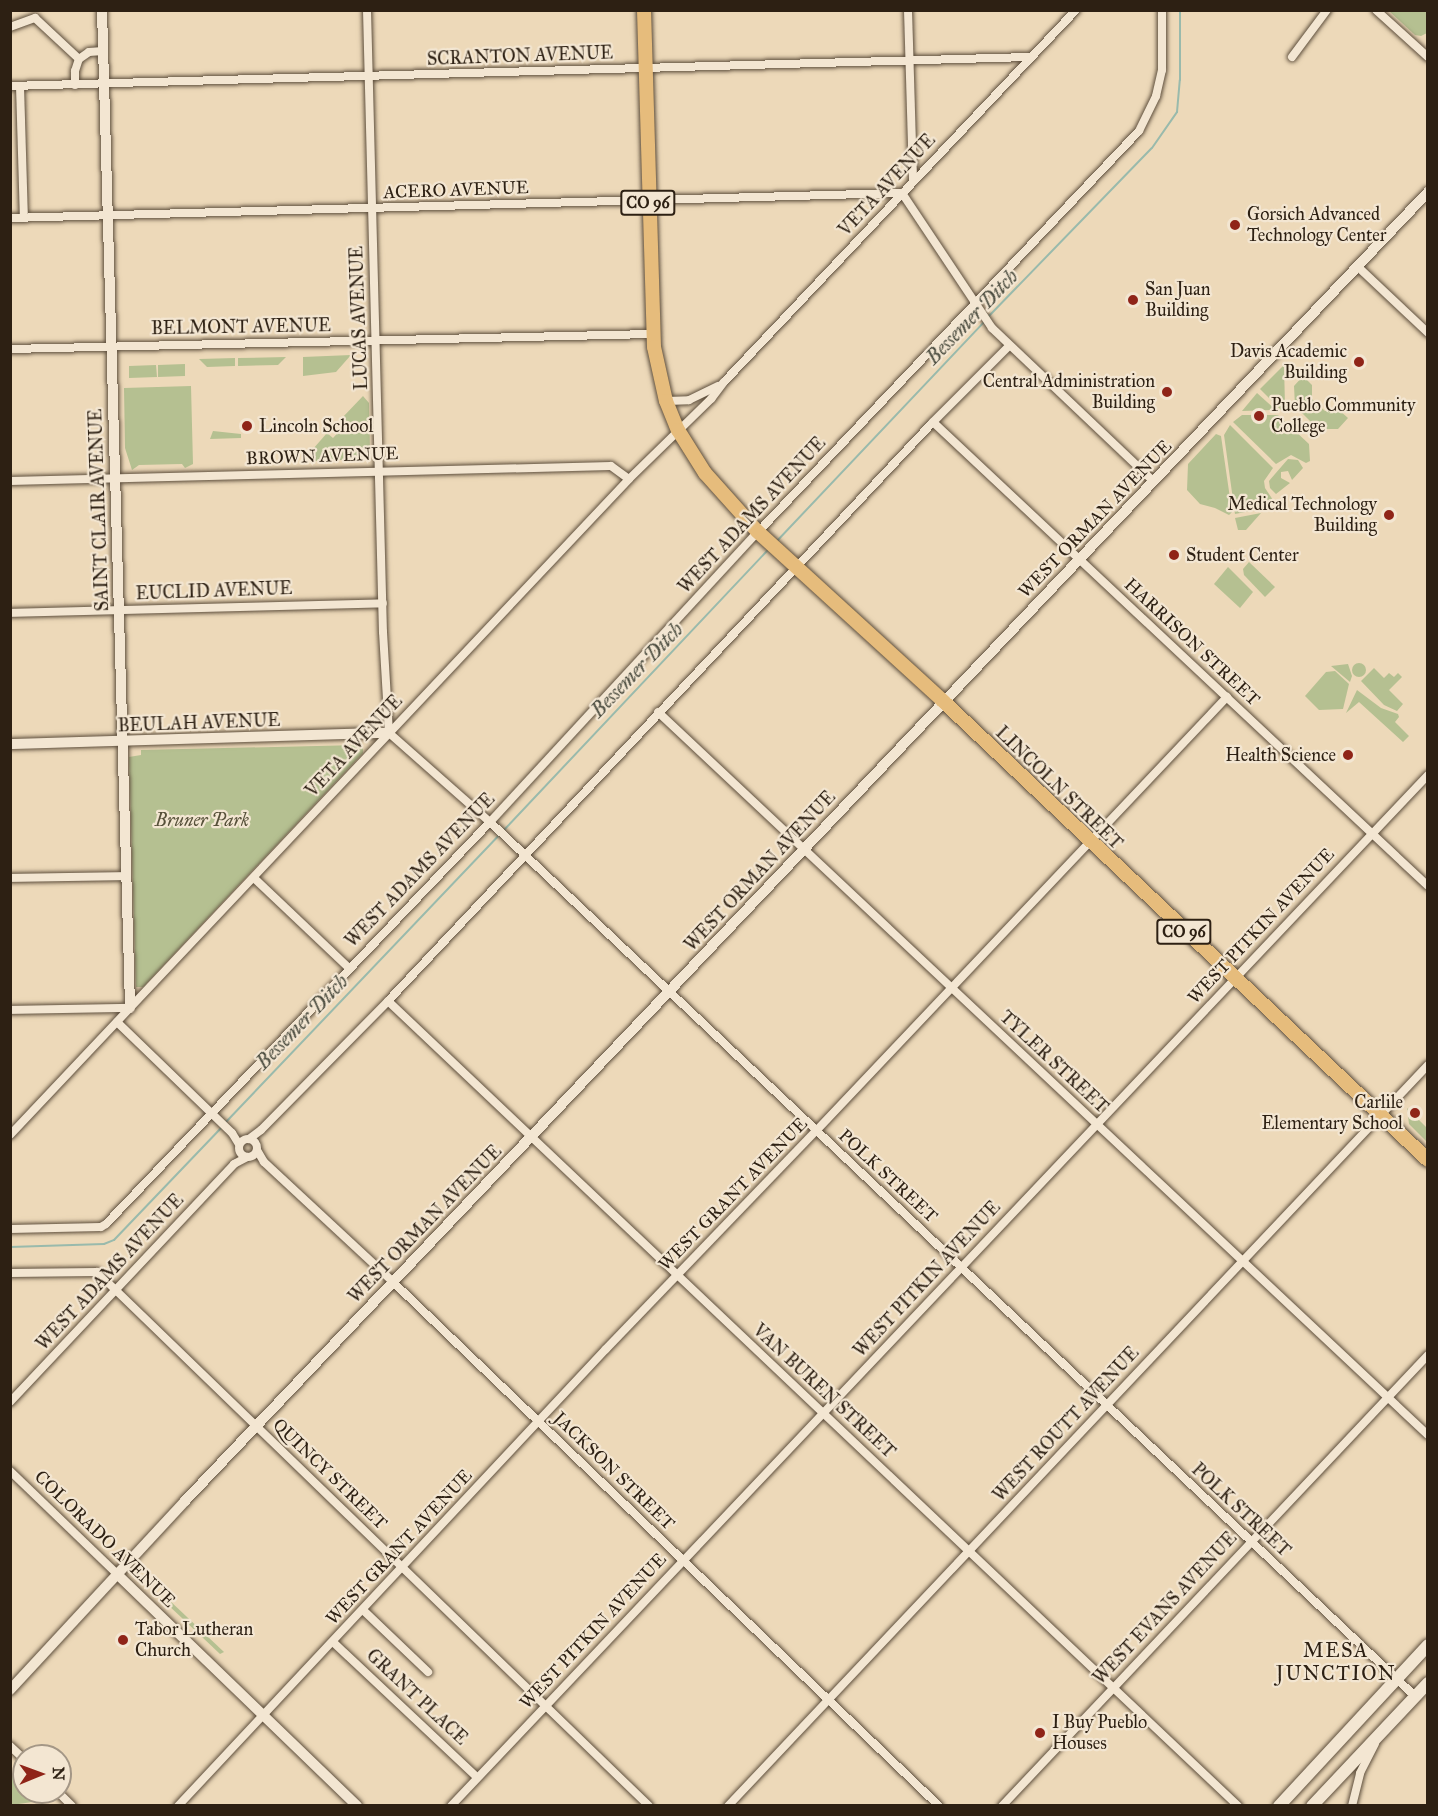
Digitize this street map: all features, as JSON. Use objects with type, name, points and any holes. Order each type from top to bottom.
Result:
[{"type":"main road","name":"CO 96","points":[[644,10],[652,334],[666,401],[678,430]]},
{"type":"main road","name":"LINCOLN STREET","points":[[678,430],[705,473],[762,536],[944,702],[1090,843],[1428,1160]]},
{"type":"main road","points":[[1279,1806],[1428,1645]]},
{"type":"main road","points":[[1312,1806],[1385,1725],[1428,1683]]},
{"type":"street","name":"SAINT CLAIR AVENUE","points":[[102,10],[130,1008]]},
{"type":"street","name":"LUCAS AVENUE","points":[[367,10],[388,733]]},
{"type":"street","points":[[908,10],[913,181]]},
{"type":"street","name":"VETA AVENUE","points":[[10,1135],[629,479],[695,416],[724,382],[1076,10]]},
{"type":"street","name":"WEST ADAMS AVENUE","points":[[10,1229],[101,1227],[216,1118],[349,968],[762,536],[976,303],[1139,131],[1156,96],[1162,70],[1162,10]]},
{"type":"street","points":[[1292,57],[1327,10]]},
{"type":"street","points":[[1376,10],[1428,57]]},
{"type":"street","points":[[10,27],[37,14],[79,59]]},
{"type":"street","points":[[75,85],[75,71],[79,59],[89,52],[103,51]]},
{"type":"street","name":"SCRANTON AVENUE","points":[[10,86],[1030,57]]},
{"type":"street","points":[[20,86],[24,218]]},
{"type":"street","name":"WEST ORMAN AVENUE","points":[[10,1690],[119,1576],[256,1426],[1428,192]]},
{"type":"street","points":[[902,193],[992,328],[1153,481]]},
{"type":"street","name":"ACERO AVENUE","points":[[10,218],[902,193]]},
{"type":"street","points":[[1357,266],[1428,333]]},
{"type":"street","name":"BELMONT AVENUE","points":[[10,349],[652,334]]},
{"type":"street","name":"WEST ADAMS AVENUE","points":[[10,1402],[117,1291],[234,1164],[261,1130],[525,855],[793,563],[1009,346]]},
{"type":"street","name":"VETA AVENUE","points":[[666,401],[689,400],[724,382]]},
{"type":"street","name":"HARRISON STREET","points":[[933,422],[1428,886]]},
{"type":"street","name":"BROWN AVENUE","points":[[10,481],[611,466],[629,479]]},
{"type":"street","name":"EUCLID AVENUE","points":[[10,613],[383,603]]},
{"type":"street","name":"WEST GRANT AVENUE","points":[[178,1806],[363,1611],[538,1421],[1227,697]]},
{"type":"street","name":"TYLER STREET","points":[[658,712],[1428,1435]]},
{"type":"street","name":"BEULAH AVENUE","points":[[10,744],[388,733]]},
{"type":"street","name":"POLK STREET","points":[[388,733],[490,822],[1415,1696]]},
{"type":"street","name":"WEST PITKIN AVENUE","points":[[450,1806],[1428,775]]},
{"type":"street","points":[[10,878],[127,876]]},
{"type":"street","points":[[254,878],[349,968]]},
{"type":"street","name":"VAN BUREN STREET","points":[[388,1000],[1238,1806]]},
{"type":"street","points":[[10,1010],[130,1008]]},
{"type":"street","name":"JACKSON STREET","points":[[117,1022],[216,1118],[393,1282],[939,1806]]},
{"type":"street","name":"WEST ROUTT AVENUE","points":[[728,1806],[1428,1065]]},
{"type":"street","name":"QUINCY STREET","points":[[10,1273],[97,1272],[649,1806]]},
{"type":"street","name":"WEST EVANS AVENUE","points":[[1002,1806],[1389,1399],[1428,1355]]},
{"type":"street","name":"COLORADO AVENUE","points":[[10,1471],[357,1806]]},
{"type":"street","points":[[363,1611],[428,1672]]},
{"type":"street","name":"GRANT PLACE","points":[[333,1642],[477,1777]]},
{"type":"street","points":[[1352,1806],[1360,1773],[1385,1725]]},
{"type":"green space","points":[[1389,11],[1427,11],[1427,33],[1421,36],[1415,35]]},
{"type":"green space","points":[[351,355],[336,372],[303,376],[303,357]]},
{"type":"green space","points":[[286,357],[278,365],[238,366],[238,358]]},
{"type":"green space","points":[[235,358],[235,366],[207,367],[199,359]]},
{"type":"green space","points":[[185,364],[185,376],[158,377],[158,365]]},
{"type":"green space","points":[[156,365],[157,377],[129,378],[129,366]]},
{"type":"green space","points":[[1284,365],[1285,406],[1281,410],[1260,389]]},
{"type":"green space","points":[[1303,376],[1312,385],[1312,399],[1325,411],[1339,410],[1348,418],[1338,429],[1318,429],[1295,406],[1294,386]]},
{"type":"green space","points":[[191,386],[193,464],[185,468],[182,464],[139,465],[132,470],[125,448],[124,388]]},
{"type":"green space","points":[[1257,393],[1276,410],[1242,411]]},
{"type":"green space","points":[[363,396],[369,403],[370,454],[366,459],[313,461],[313,449],[327,433],[333,438],[347,423],[342,418]]},
{"type":"green space","points":[[1242,415],[1278,415],[1309,444],[1310,461],[1306,463],[1291,455],[1276,464],[1233,422]]},
{"type":"green space","points":[[1230,425],[1273,468],[1264,481],[1265,488],[1273,500],[1266,508],[1235,514],[1224,435]]},
{"type":"green space","points":[[213,431],[241,434],[241,438],[210,439]]},
{"type":"green space","points":[[1216,434],[1221,436],[1232,512],[1229,515],[1200,504],[1187,490],[1188,464]]},
{"type":"green space","points":[[1288,459],[1298,460],[1303,468],[1292,480],[1288,471],[1281,472],[1281,478],[1290,483],[1276,494],[1270,488],[1269,481]]},
{"type":"green space","points":[[1261,513],[1246,530],[1238,530],[1235,518]]},
{"type":"green space","points":[[1249,562],[1275,587],[1265,597],[1244,575],[1243,569]]},
{"type":"green space","points":[[1228,567],[1253,592],[1240,608],[1214,584]]},
{"type":"green space","points":[[1356,663],[1362,663],[1366,670],[1362,677],[1356,677],[1352,673],[1352,667]]},
{"type":"green space","points":[[1348,664],[1352,676],[1350,682],[1331,666]]},
{"type":"green space","points":[[1374,668],[1384,678],[1389,673],[1394,677],[1398,673],[1402,677],[1389,690],[1403,704],[1397,711],[1384,705],[1361,681]]},
{"type":"green space","points":[[1335,671],[1349,684],[1343,709],[1319,710],[1305,696],[1326,672]]},
{"type":"green space","points":[[1357,690],[1381,708],[1398,714],[1399,717],[1395,722],[1409,736],[1403,742],[1359,702],[1346,713]]},
{"type":"green space","name":"Bruner Park","points":[[359,745],[363,753],[143,987],[136,987],[129,757],[141,755],[141,750]]},
{"type":"green space","points":[[1407,1108],[1427,1128],[1427,1142],[1409,1124]]},
{"type":"green space","points":[[168,1599],[224,1652],[220,1654],[165,1602]]},
{"type":"green space","points":[[11,1774],[12,1804],[18,1804],[11,1805]]},
{"type":"waterway","name":"Bessemer Ditch","points":[[988,317],[1152,148],[1177,112],[1180,80],[1180,10]]},
{"type":"waterway","name":"Bessemer Ditch","points":[[776,542],[984,322]]},
{"type":"waterway","name":"Bessemer Ditch","points":[[504,830],[770,548]]},
{"type":"waterway","name":"Bessemer Ditch","points":[[225,1123],[500,834]]},
{"type":"waterway","name":"Bessemer Ditch","points":[[10,1247],[104,1244],[114,1240],[221,1128]]},
{"type":"place","name":"Gorsich Advanced Technology Center","points":[[1235,225]]},
{"type":"place","name":"San Juan Building","points":[[1133,300]]},
{"type":"place","name":"Davis Academic Building","points":[[1359,362]]},
{"type":"place","name":"Central Administration Building","points":[[1167,392]]},
{"type":"place","name":"Pueblo Community College","points":[[1259,416]]},
{"type":"place","name":"Lincoln School","points":[[247,426]]},
{"type":"place","name":"Medical Technology Building","points":[[1389,515]]},
{"type":"place","name":"Student Center","points":[[1174,555]]},
{"type":"place","name":"Health Science","points":[[1348,755]]},
{"type":"place","name":"Carlile Elementary School","points":[[1415,1113]]},
{"type":"place","name":"Tabor Lutheran Church","points":[[123,1640]]},
{"type":"place","name":"I Buy Pueblo Houses","points":[[1040,1733]]},
{"type":"district","name":"MESA JUNCTION","points":[[1336,1662]]}]
